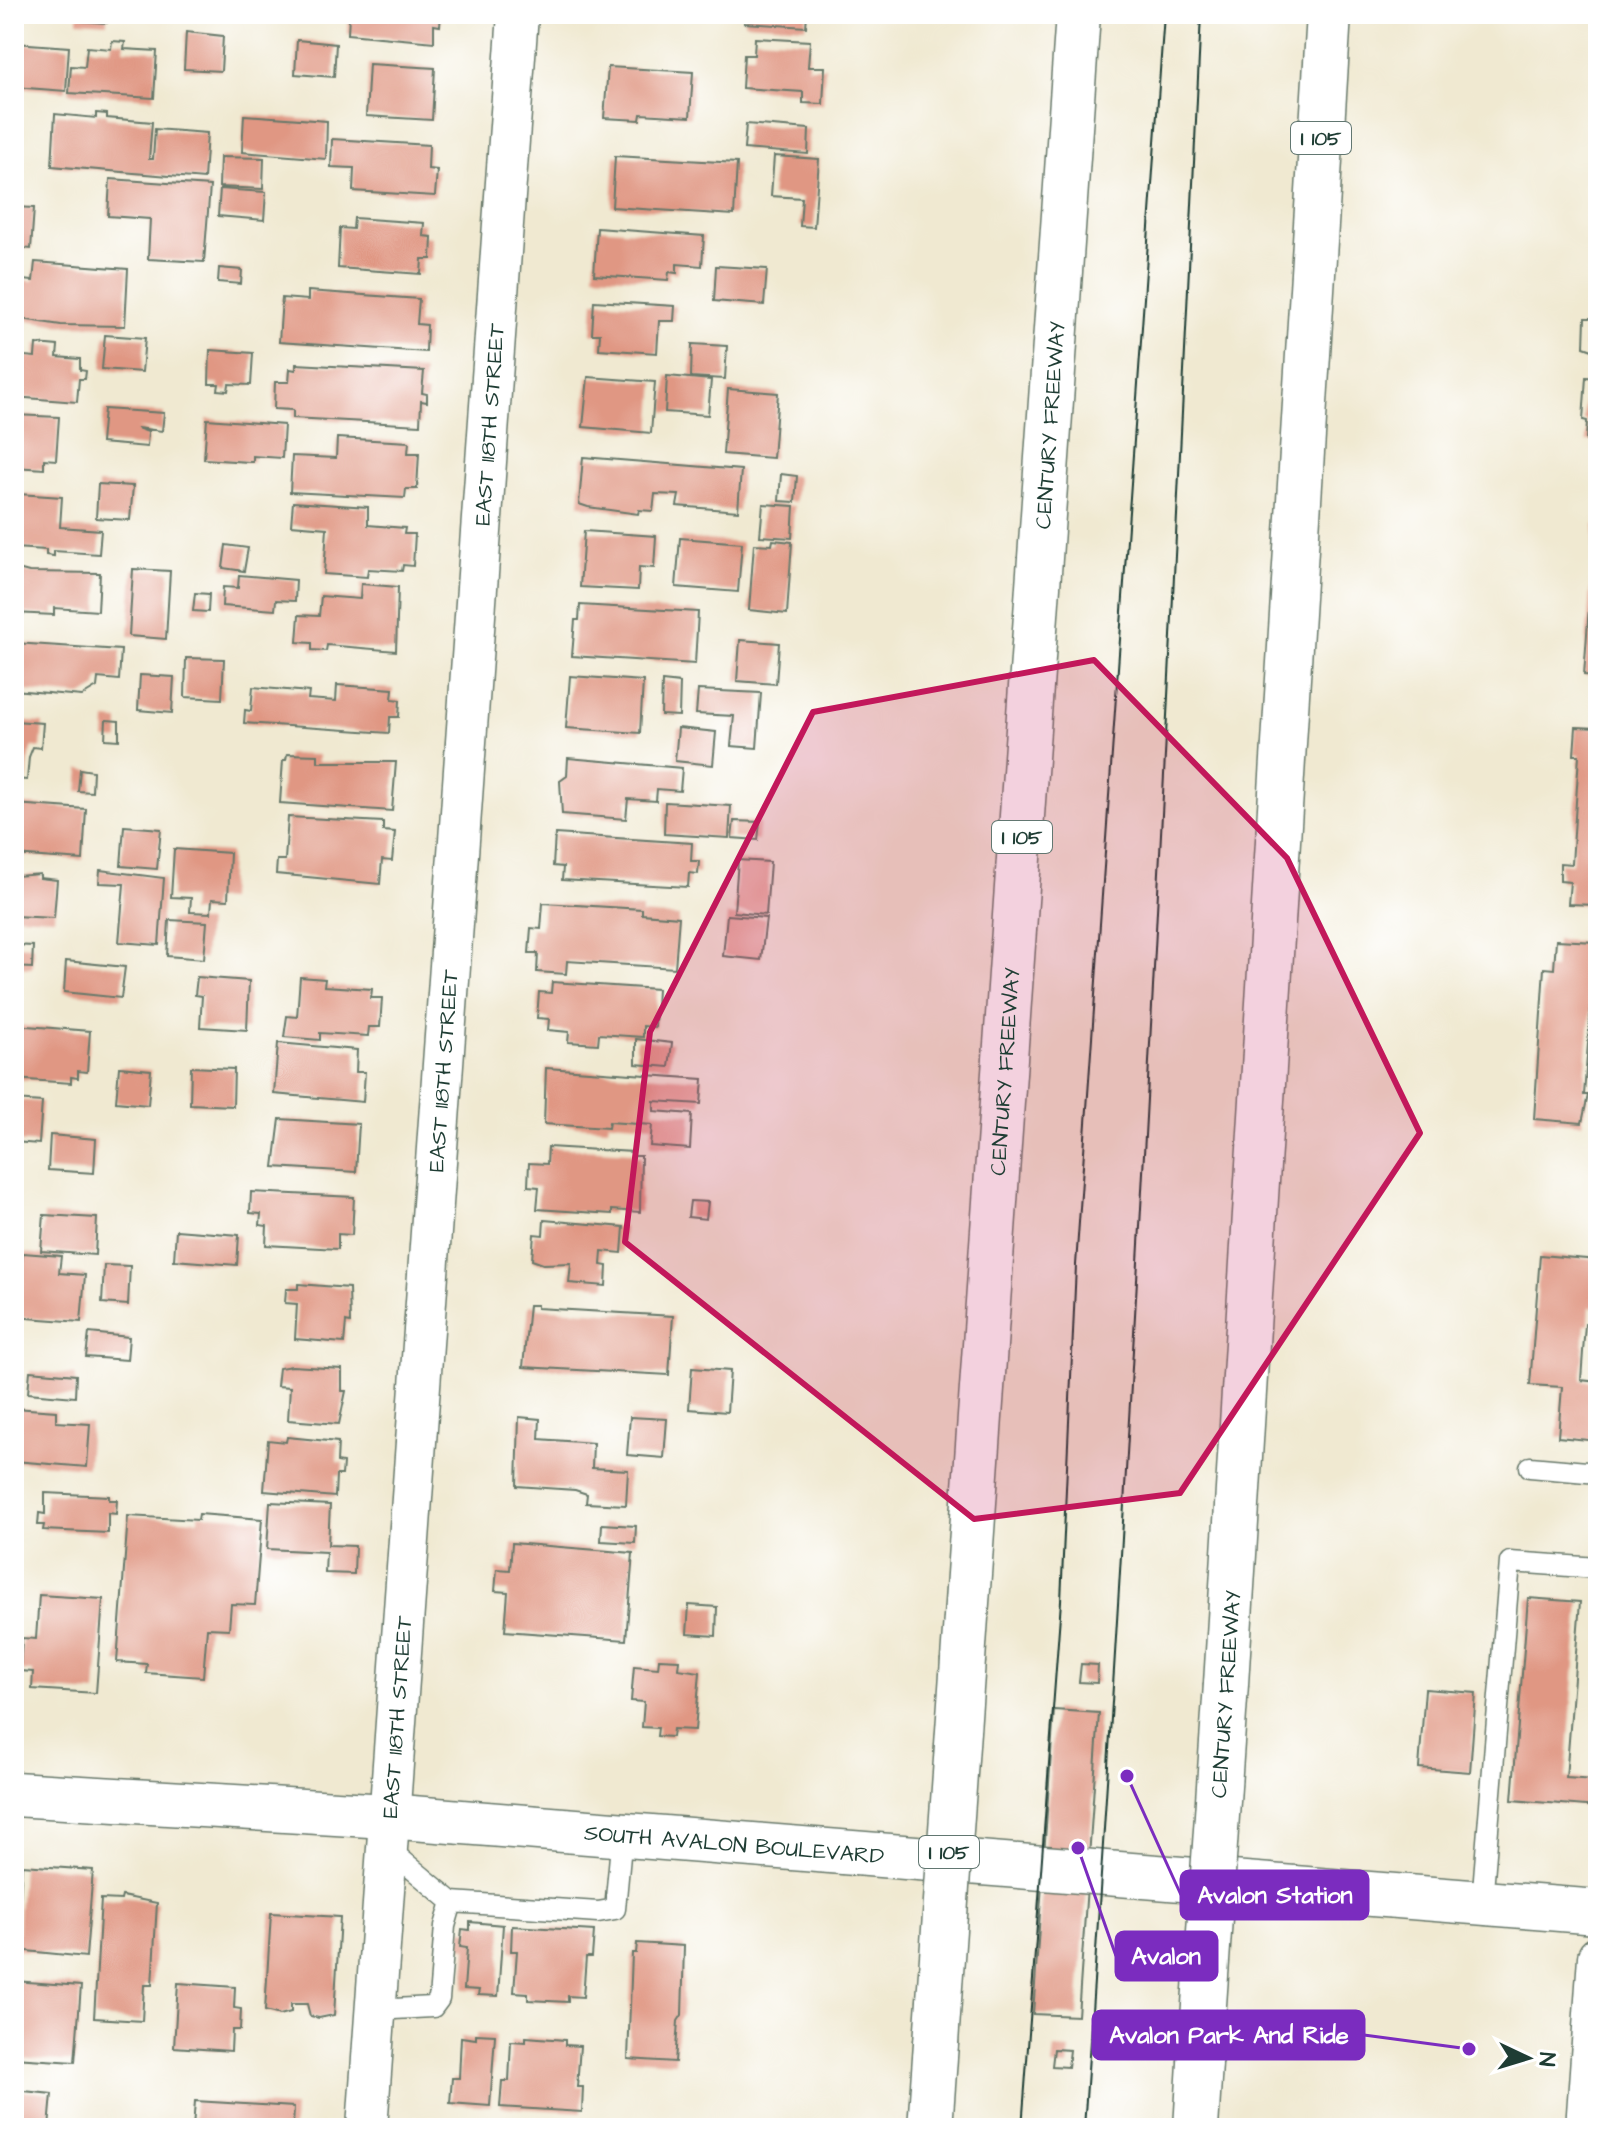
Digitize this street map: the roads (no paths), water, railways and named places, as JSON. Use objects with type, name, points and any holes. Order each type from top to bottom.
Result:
[{"type":"main road","name":"CENTURY FREEWAY","points":[[930,2128],[1078,14]]},
{"type":"main road","name":"CENTURY FREEWAY","points":[[1196,2128],[1329,14]]},
{"type":"main road","name":"SOUTH AVALON BOULEVARD","points":[[14,1794],[386,1831],[622,1834],[1598,1912]]},
{"type":"street","name":"EAST 118TH STREET","points":[[367,2128],[518,14]]},
{"type":"street","points":[[1586,2128],[1598,1957]]},
{"type":"lane","points":[[1530,1467],[1598,1473]]},
{"type":"lane","points":[[1482,1902],[1510,1562],[1598,1568]]},
{"type":"lane","points":[[386,1831],[452,1902],[598,1912],[615,1909],[622,1834]]},
{"type":"lane","points":[[374,2010],[433,2007],[439,1999],[445,1926],[452,1902]]},
{"type":"tram line","points":[[1022,2128],[1061,1601],[1076,1265],[1164,14]]},
{"type":"tram line","points":[[1084,2128],[1148,1071],[1201,14]]},
{"type":"place","name":"Avalon Station","points":[[1127,1776]]},
{"type":"place","name":"Avalon","points":[[1078,1848]]},
{"type":"place","name":"Avalon Park And Ride","points":[[1469,2049]]}]
